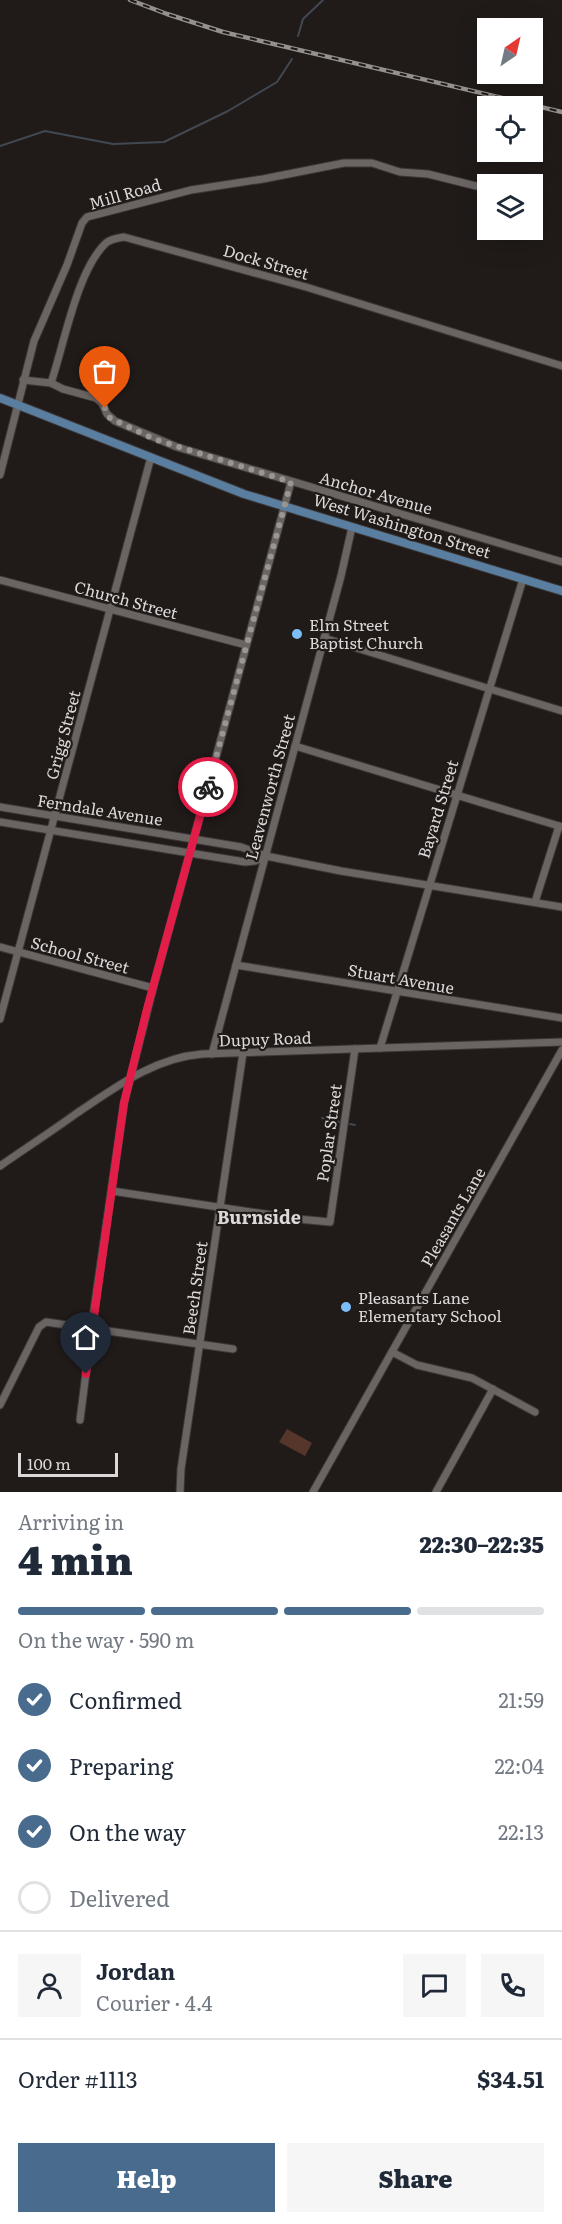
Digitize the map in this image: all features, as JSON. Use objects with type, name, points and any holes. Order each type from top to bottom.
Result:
[{"type":"main road","name":"West Washington Street","points":[[0,398],[244,494],[562,591]]},
{"type":"street","name":"Mill Road","points":[[0,475],[34,341],[68,265],[82,223],[87,217],[175,193],[327,166],[363,162],[400,172],[428,174],[476,186]]},
{"type":"street","name":"Dock Street","points":[[51,383],[75,302],[87,273],[105,244],[124,237],[306,287],[562,366]]},
{"type":"street","name":"Anchor Avenue","points":[[23,380],[51,383],[63,389],[96,398],[102,403],[110,418],[154,439],[562,562]]},
{"type":"street","name":"Grigg Street","points":[[0,1019],[152,457]]},
{"type":"street","points":[[80,1420],[130,1078],[291,482]]},
{"type":"street","name":"Leavenworth Street","points":[[212,1054],[352,527]]},
{"type":"street","name":"Bayard Street","points":[[381,1048],[523,579]]},
{"type":"street","name":"Church Street","points":[[0,580],[246,645]]},
{"type":"street","points":[[324,638],[562,711]]},
{"type":"street","points":[[295,746],[560,827],[535,903]]},
{"type":"street","name":"Ferndale Avenue","points":[[0,807],[241,847],[266,856],[341,871],[562,907]]},
{"type":"street","name":"Ferndale Avenue","points":[[0,822],[245,862],[266,856]]},
{"type":"street","name":"School Street","points":[[0,947],[153,988]]},
{"type":"street","name":"Stuart Avenue","points":[[236,965],[562,1018]]},
{"type":"street","name":"Dupuy Road","points":[[0,1166],[130,1078],[161,1062],[177,1058],[212,1054],[562,1042]]},
{"type":"street","name":"Poplar Street","points":[[220,1206],[330,1222],[355,1049]]},
{"type":"street","name":"Pleasants Lane","points":[[313,1492],[562,1050]]},
{"type":"street","name":"Beech Street","points":[[180,1492],[181,1469],[243,1053]]},
{"type":"street","points":[[112,1191],[220,1206]]},
{"type":"street","points":[[0,1405],[39,1327],[46,1322],[233,1349]]},
{"type":"street","points":[[392,1352],[417,1365],[466,1376],[535,1412]]},
{"type":"street","points":[[436,1492],[493,1389]]},
{"type":"shaded area","points":[[287,1429],[312,1443],[305,1456],[279,1442]]},
{"type":"waterway","points":[[298,36],[303,19],[323,0]]},
{"type":"waterway","points":[[0,146],[45,131],[113,144],[164,142],[228,111],[277,82],[292,59]]},
{"type":"waterway","points":[[322,1118],[340,1122]]},
{"type":"waterway","points":[[350,1124],[355,1125]]},
{"type":"railway","points":[[130,0],[223,32],[562,112]]},
{"type":"way so far","points":[[105,408],[110,418],[154,439],[291,482],[208,787]]},
{"type":"place","name":"Elm Street Baptist Church","points":[[297,634]]},
{"type":"place","name":"Pleasants Lane Elementary School","points":[[346,1307]]},
{"type":"district","name":"Burnside","points":[[259,1218]]},
{"type":"route","points":[[86,1374],[124,1103],[147,1009],[208,787]]}]
